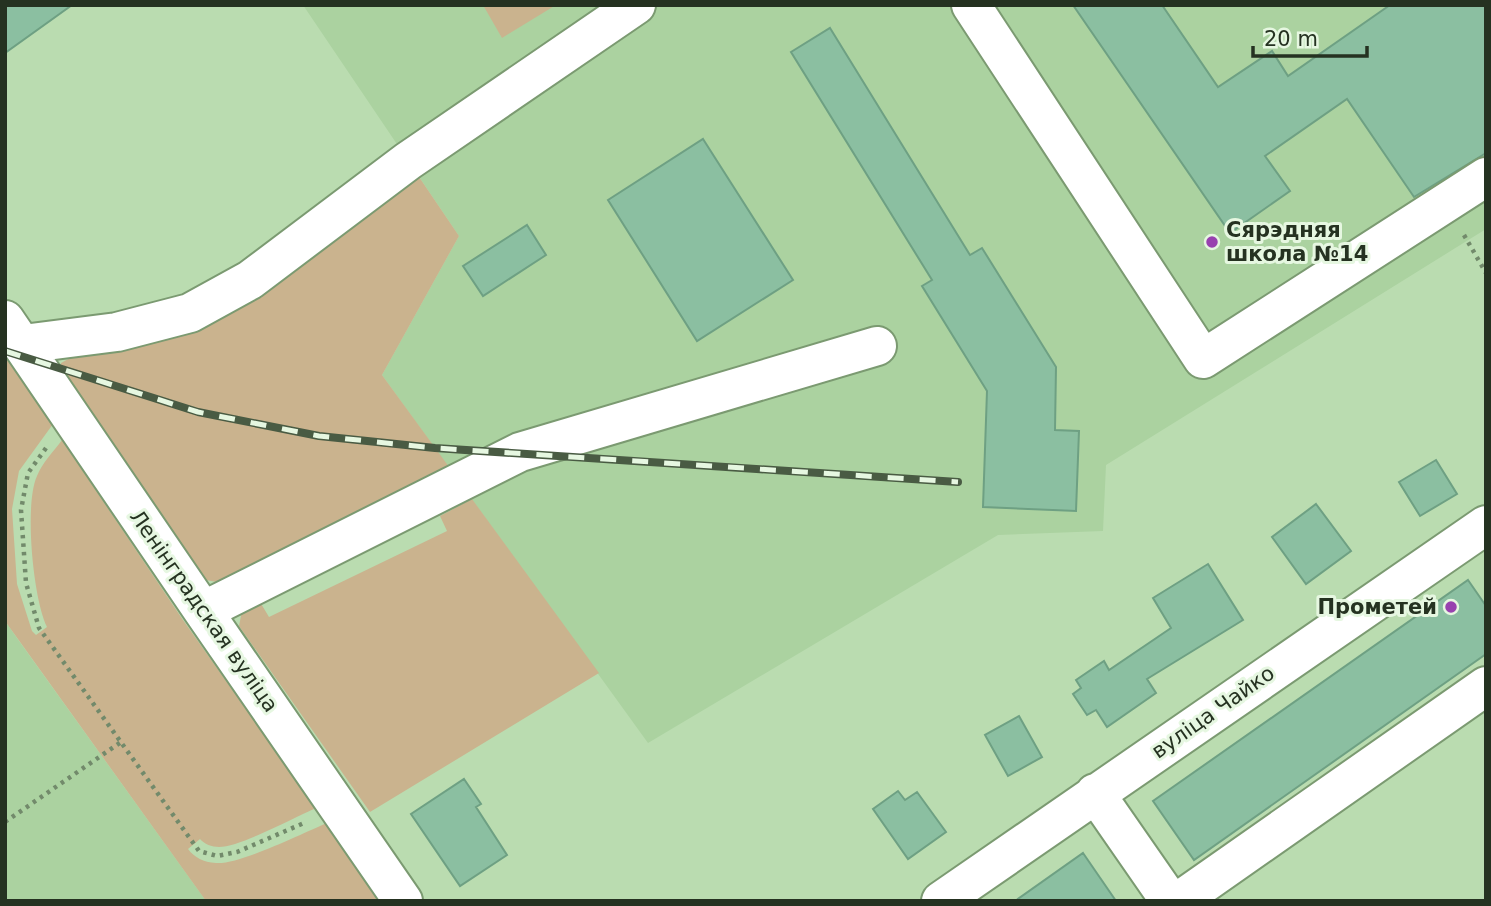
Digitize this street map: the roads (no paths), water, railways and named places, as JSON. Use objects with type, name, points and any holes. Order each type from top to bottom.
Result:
[{"type":"street","points":[[14,332],[117,332],[190,313],[250,280],[408,161],[636,5]]},
{"type":"street","points":[[971,5],[1203,359],[1486,177]]},
{"type":"street","name":"Ленінградская вуліца","points":[[14,332],[403,901]]},
{"type":"street","points":[[203,611],[520,452],[877,346]]},
{"type":"street","name":"вуліца Чайко","points":[[941,901],[1095,793],[1482,535]]},
{"type":"street","points":[[1180,901],[1486,686]]},
{"type":"street","points":[[1095,793],[1170,901]]},
{"type":"railway","points":[[5,351],[198,412],[319,436],[435,448],[958,482]]},
{"type":"place","name":"Сярэдняя школа №14","points":[[1212,242]]},
{"type":"place","name":"Прометей","points":[[1451,607]]}]
